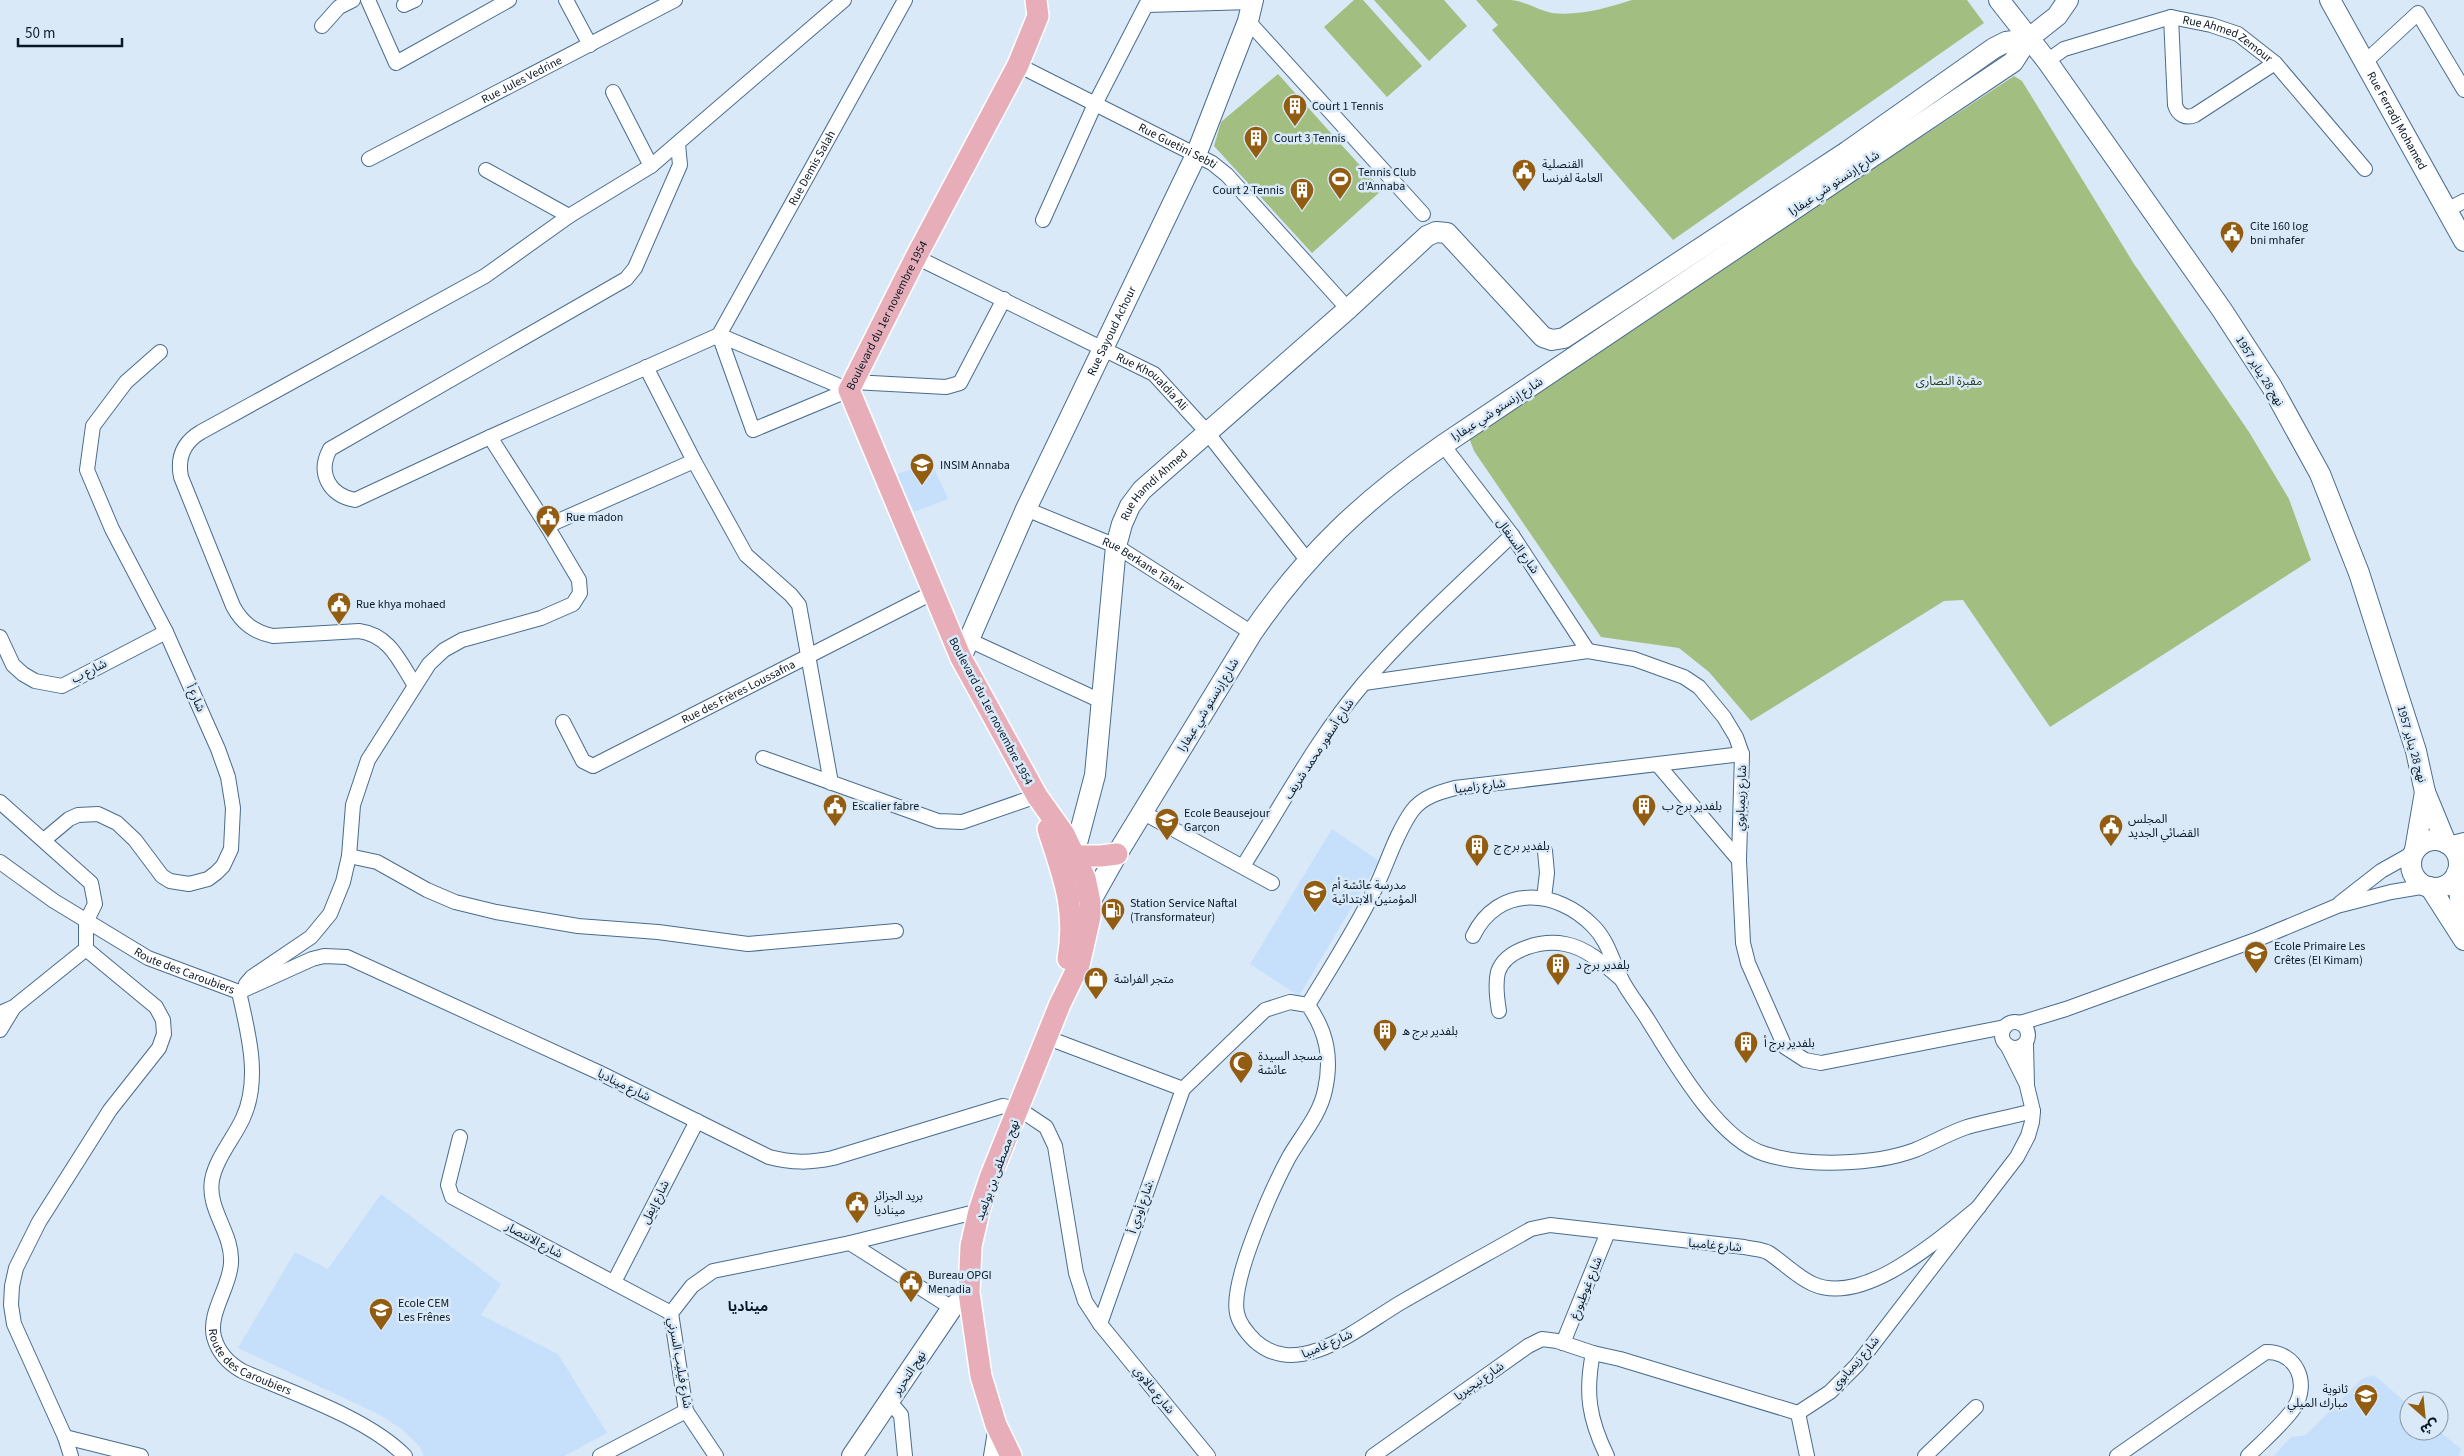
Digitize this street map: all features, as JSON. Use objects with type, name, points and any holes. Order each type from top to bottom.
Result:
[{"type":"main road","name":"Boulevard du 1er novembre 1954","points":[[1036,0],[1038,16],[1018,65],[916,257],[851,386],[932,594],[965,649],[1037,796]]},
{"type":"main road","name":"نهج 28 يناير 1957","points":[[1999,0],[2047,61],[2222,310],[2272,387],[2320,474],[2359,573],[2416,751],[2425,792],[2453,842]]},
{"type":"main road","name":"شارع إرنستو شي عيفارا","points":[[1442,232],[1451,237],[1542,337],[1558,340],[1569,335],[1853,158],[2013,62],[2028,39],[2044,29],[2057,16],[2068,0]]},
{"type":"main road","name":"Rue Ferradj Mohamed","points":[[2330,0],[2364,63],[2456,206],[2464,241]]},
{"type":"main road","name":"Rue Sayoud Achour","points":[[965,649],[1026,509],[1196,155],[1251,8]]},
{"type":"main road","name":"شارع إرنستو شي عيفارا","points":[[1090,902],[1142,812],[1252,633],[1275,599],[1307,560],[1345,521],[1394,478],[1853,158]]},
{"type":"main road","name":"Rue Hamdi Ahmed","points":[[1074,856],[1095,775],[1116,546],[1122,524],[1130,506],[1142,490],[1206,431],[1348,309],[1427,236],[1442,232]]},
{"type":"main road","name":"نهج 28 يناير 1957","points":[[2414,852],[2425,792]]},
{"type":"main road","name":"نهج مصطفى بن بولعيد","points":[[1011,1456],[996,1425],[981,1376],[969,1293],[971,1246],[979,1211],[1060,1004],[1079,965],[1090,916],[1090,902],[1085,878],[1054,820],[1037,796]]},
{"type":"main road","name":"نهج مصطفى بن بولعيد","points":[[1037,796],[1066,880],[1072,923],[1071,942],[1060,1004]]},
{"type":"main road","points":[[2464,931],[2460,869],[2453,842],[2429,841],[2414,852],[2411,866],[2412,873],[2416,879],[2429,887],[2464,940]]},
{"type":"main road","points":[[1066,880],[1074,856],[1117,854]]},
{"type":"main road","points":[[2429,887],[2446,885],[2460,869]]},
{"type":"main road","name":"نهج التحرير","points":[[852,1456],[952,1308],[969,1293]]},
{"type":"street","points":[[322,26],[339,7],[353,0]]},
{"type":"street","points":[[368,0],[396,63],[509,0]]},
{"type":"street","points":[[566,0],[590,45]]},
{"type":"street","name":"Rue Jules Vedrine","points":[[369,159],[675,0]]},
{"type":"street","points":[[414,684],[390,647],[381,638],[370,632],[273,636],[258,632],[245,623],[233,606],[181,477],[180,459],[187,443],[193,436],[485,276],[569,216],[651,166],[844,0]]},
{"type":"street","name":"Rue Demis Salah","points":[[719,335],[905,0]]},
{"type":"street","points":[[1043,220],[1095,104],[1146,5],[1251,8],[1423,214]]},
{"type":"street","points":[[2364,63],[2418,13],[2464,90]]},
{"type":"street","points":[[2170,17],[2175,105],[2177,110],[2184,116],[2196,115],[2275,63]]},
{"type":"street","name":"Rue Ahmed Zemour","points":[[2047,61],[2064,49],[2170,17],[2211,25],[2238,34],[2275,63],[2364,170]]},
{"type":"street","name":"Rue Guetini Sebti","points":[[1018,65],[1212,163],[1227,175],[1348,309]]},
{"type":"street","points":[[613,92],[651,166]]},
{"type":"street","points":[[678,144],[680,165],[631,274],[330,449],[325,458],[325,478],[337,494],[356,500],[490,437],[719,335],[851,386],[946,387],[960,383],[1004,299]]},
{"type":"street","points":[[486,170],[569,216]]},
{"type":"street","name":"Rue Khoualdia Ali","points":[[916,257],[1154,374],[1206,431],[1307,560]]},
{"type":"street","points":[[719,335],[754,430],[851,386]]},
{"type":"street","name":"شارع أ","points":[[44,840],[69,819],[78,815],[98,814],[116,822],[135,840],[162,876],[180,883],[199,882],[208,879],[223,866],[230,849],[233,808],[228,778],[166,632],[112,528],[87,470],[93,426],[126,382],[160,352]]},
{"type":"street","points":[[646,367],[694,461],[746,555],[791,595],[799,605],[831,784]]},
{"type":"street","points":[[239,992],[252,977],[311,937],[322,926],[336,900],[349,856],[353,805],[368,760],[414,684],[429,664],[444,650],[462,640],[541,618],[576,601],[580,593],[578,580],[547,526],[490,437]]},
{"type":"street","name":"شارع السنغال","points":[[1443,445],[1512,535],[1588,651]]},
{"type":"street","points":[[547,526],[694,461]]},
{"type":"street","name":"Rue Berkane Tahar","points":[[1026,509],[1116,546],[1252,633]]},
{"type":"street","name":"شارع أسفور محمد شريف","points":[[1243,866],[1340,714],[1364,683],[1396,647],[1512,535]]},
{"type":"street","name":"Rue des Frères Loussafna","points":[[563,722],[583,761],[593,766],[932,594]]},
{"type":"street","name":"شارع ب","points":[[0,637],[13,665],[23,674],[35,681],[62,686],[166,632]]},
{"type":"street","points":[[965,649],[1103,702]]},
{"type":"street","name":"شارع زيمبابوي","points":[[1364,683],[1588,651],[1643,662],[1684,677],[1699,686],[1724,717],[1736,737],[1742,754],[1739,860],[1743,943],[1748,964],[1785,1047],[1794,1055],[1805,1060],[1821,1063],[2005,1027]]},
{"type":"street","name":"شارع زامبيا","points":[[1308,1005],[1374,892],[1404,824],[1413,810],[1425,799],[1439,792],[1455,788],[1742,754]]},
{"type":"street","points":[[762,758],[938,821],[962,822],[1037,796]]},
{"type":"street","points":[[1658,765],[1739,860]]},
{"type":"street","points":[[0,802],[92,883],[95,904],[86,922],[86,949]]},
{"type":"street","points":[[1142,812],[1272,883]]},
{"type":"street","points":[[1544,898],[1547,873],[1545,851]]},
{"type":"street","points":[[2338,906],[2381,871],[2414,852]]},
{"type":"street","points":[[349,856],[377,862],[427,890],[455,902],[496,912],[578,926],[658,932],[748,944],[815,940],[896,931]]},
{"type":"street","name":"Route des Caroubiers","points":[[0,862],[86,922],[148,958],[239,992],[252,1065],[250,1094],[244,1117],[216,1167],[212,1179],[213,1204],[228,1239],[231,1252],[229,1277],[214,1322],[213,1335],[217,1346],[227,1360],[242,1371],[369,1427],[391,1441],[405,1456]]},
{"type":"street","points":[[2066,1009],[2014,1049],[2005,1044],[2002,1036],[2005,1027],[2012,1022],[2020,1023],[2066,1009],[2258,939],[2338,906],[2382,894],[2429,887]]},
{"type":"street","points":[[1473,936],[1478,924],[1489,914],[1507,903],[1525,897],[1544,898],[1568,906],[1593,926],[1607,943],[1623,981],[1694,1091],[1721,1125],[1741,1141],[1765,1154],[1823,1161],[1854,1162],[1884,1158],[1914,1150],[1967,1128],[2033,1111]]},
{"type":"street","points":[[1498,1011],[1497,990],[1499,971],[1510,956],[1529,947],[1550,943],[1567,944],[1588,953],[1623,981]]},
{"type":"street","points":[[0,1014],[14,1007],[86,949]]},
{"type":"street","points":[[71,1456],[65,1437],[14,1324],[11,1305],[12,1286],[16,1268],[39,1222],[110,1110],[159,1048],[164,1027],[156,1007],[86,949]]},
{"type":"street","name":"شارع ميناديا","points":[[239,992],[312,959],[324,956],[347,957],[598,1072],[769,1157],[790,1162],[812,1162],[833,1158],[1003,1106],[1019,1109]]},
{"type":"street","points":[[1048,1038],[1183,1089],[1265,1010],[1290,1002],[1308,1005]]},
{"type":"street","name":"شارع غامبيا","points":[[1308,1005],[1321,1022],[1327,1042],[1325,1092],[1313,1119],[1289,1157],[1260,1222],[1238,1281],[1237,1314],[1246,1332],[1271,1353],[1296,1357],[1319,1350],[1353,1334],[1399,1304],[1531,1229],[1550,1225],[1744,1247],[1768,1252],[1814,1285],[1840,1289],[1865,1283],[1889,1272],[1920,1253],[1979,1207]]},
{"type":"street","points":[[0,1030],[14,1007]]},
{"type":"street","points":[[2020,1023],[2027,1030],[2027,1040]]},
{"type":"street","name":"شارع زيمبابوي","points":[[1959,1036],[2005,1044],[2027,1086]]},
{"type":"street","name":"شارع زيمبابوي","points":[[1798,1413],[1830,1392],[1857,1365],[2017,1157],[2028,1136],[2033,1111],[2027,1086],[2027,1040]]},
{"type":"street","name":"شارع أودي أ.","points":[[1100,1324],[1183,1089]]},
{"type":"street","name":"شارع مالاوي","points":[[1019,1109],[1046,1127],[1055,1146],[1076,1273],[1085,1301],[1100,1324],[1208,1456]]},
{"type":"street","name":"شارع إيفل","points":[[614,1282],[697,1121]]},
{"type":"street","name":"شارع الانتصار","points":[[460,1137],[448,1186],[452,1197],[671,1313]]},
{"type":"street","name":"شارع فيليب السرني","points":[[716,1456],[686,1411],[671,1313],[692,1286],[713,1271],[850,1243],[979,1211]]},
{"type":"street","name":"شارع غوطبورغ","points":[[1563,1343],[1608,1232]]},
{"type":"street","points":[[850,1243],[952,1308]]},
{"type":"street","name":"شارع نيجيريا","points":[[1373,1456],[1528,1346],[1542,1339],[1563,1343],[1593,1353]]},
{"type":"street","points":[[2117,1456],[2266,1352],[2279,1352],[2289,1357],[2296,1366],[2300,1394],[2294,1408],[2248,1456]]},
{"type":"street","points":[[1607,1456],[1595,1432],[1590,1408],[1588,1379],[1593,1353],[1620,1359],[1798,1413],[1807,1456]]},
{"type":"street","points":[[890,1402],[901,1415],[905,1456]]},
{"type":"street","points":[[1925,1456],[1976,1407]]},
{"type":"street","points":[[600,1456],[686,1411]]},
{"type":"street","points":[[991,1456],[996,1425]]},
{"type":"street","points":[[65,1437],[141,1456]]},
{"type":"shaded area","name":"INSIM Annaba","points":[[919,467],[934,468],[948,499],[914,512],[897,474]]},
{"type":"shaded area","name":"مدرسة عائشة أم المؤمنين الابتدائية","points":[[1332,829],[1379,861],[1299,996],[1250,964]]},
{"type":"shaded area","name":"Ecole CEM Les Frênes","points":[[381,1194],[501,1284],[481,1315],[558,1354],[607,1433],[564,1456],[424,1456],[420,1447],[403,1430],[380,1415],[238,1348],[295,1252],[328,1269]]},
{"type":"shaded area","name":"ثانوية مبارك الميلي","points":[[2374,1375],[2399,1396],[2399,1441],[2449,1441],[2449,1439],[2461,1449],[2459,1456],[2274,1456],[2291,1437],[2306,1435],[2362,1379]]},
{"type":"green space","points":[[1354,0],[1363,0],[1422,66],[1387,97],[1324,27]]},
{"type":"green space","points":[[1374,0],[1444,0],[1467,26],[1429,61]]},
{"type":"green space","points":[[1476,0],[1511,0],[1547,12],[1562,14],[1593,11],[1632,0],[1967,0],[1984,23],[1673,240],[1492,30],[1498,25]]},
{"type":"green space","points":[[1278,74],[1382,190],[1312,253],[1214,146],[1221,122]]},
{"type":"green space","name":"مقبرة النصارى","points":[[2014,76],[2022,81],[2134,264],[2249,432],[2289,499],[2311,560],[2050,727],[1963,600],[1944,601],[1751,721],[1709,672],[1679,648],[1601,637],[1474,451],[1468,435]]},
{"type":"place","name":"Court 1 Tennis","points":[[1295,127]]},
{"type":"place","name":"Court 3 Tennis","points":[[1256,159]]},
{"type":"place","name":"القنصلية العامة لفرنسا","points":[[1524,192]]},
{"type":"place","name":"Tennis Club d'Annaba","points":[[1340,200]]},
{"type":"place","name":"Court 2 Tennis","points":[[1302,211]]},
{"type":"place","name":"Cite 160 log bni mhafer","points":[[2232,254]]},
{"type":"place","name":"INSIM Annaba","points":[[922,486]]},
{"type":"place","name":"Rue madon","points":[[548,538]]},
{"type":"place","name":"Rue khya mohaed","points":[[339,625]]},
{"type":"place","name":"Escalier fabre","points":[[835,827]]},
{"type":"place","name":"بلفدير برج ب","points":[[1644,827]]},
{"type":"place","name":"Ecole Beausejour Garçon","points":[[1167,841]]},
{"type":"place","name":"المجلس القضائي الجديد","points":[[2111,847]]},
{"type":"place","name":"بلفدير برج ج","points":[[1477,867]]},
{"type":"place","name":"مدرسة عائشة أم المؤمنين الابتدائية","points":[[1315,913]]},
{"type":"place","name":"Station Service Naftal (Transformateur)","points":[[1113,931]]},
{"type":"place","name":"Ecole Primaire Les Crêtes (El Kimam)","points":[[2256,974]]},
{"type":"place","name":"بلفدير برج د","points":[[1558,986]]},
{"type":"place","name":"متجر الفراشة","points":[[1096,1000]]},
{"type":"place","name":"بلفدير برج ه","points":[[1385,1052]]},
{"type":"place","name":"بلفدير برج أ","points":[[1746,1064]]},
{"type":"place","name":"مسجد السيدة عائشة","points":[[1241,1084]]},
{"type":"place","name":"بريد الجزائر ميناديا","points":[[857,1224]]},
{"type":"place","name":"Bureau OPGI Menadia","points":[[911,1303]]},
{"type":"place","name":"Ecole CEM Les Frênes","points":[[381,1331]]},
{"type":"place","name":"ثانوية مبارك الميلي","points":[[2366,1417]]},
{"type":"district","name":"ميناديا","points":[[748,1306]]}]
